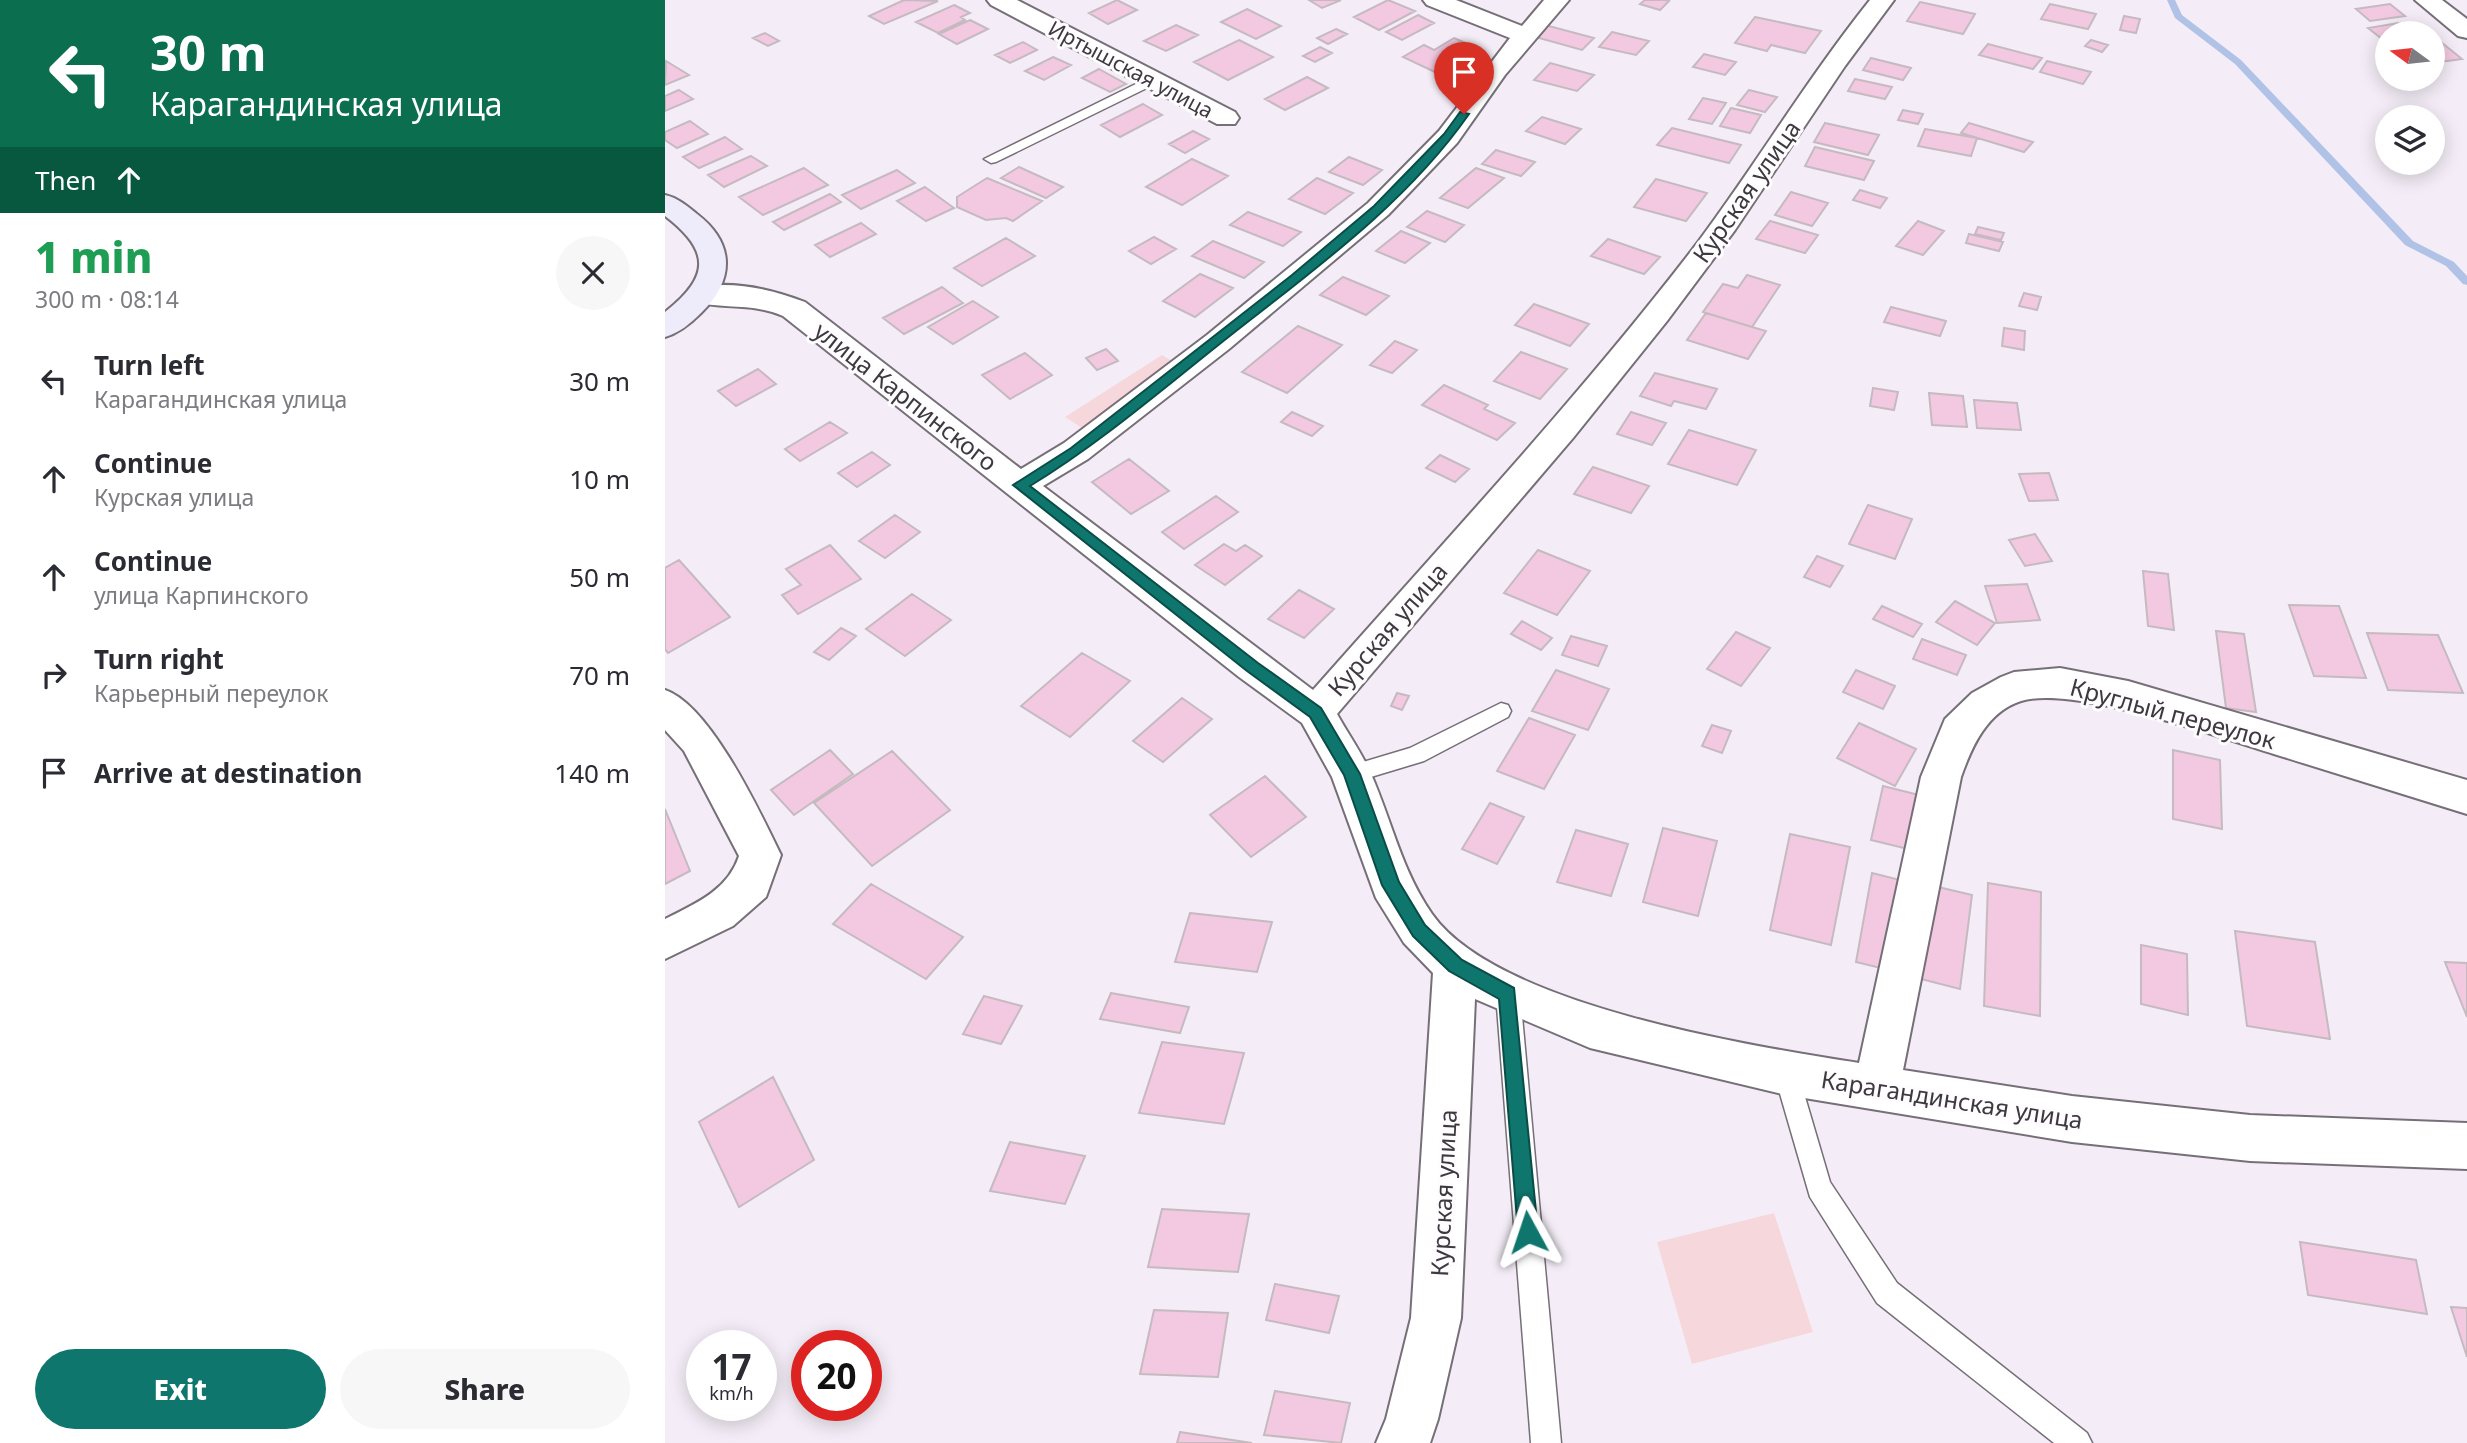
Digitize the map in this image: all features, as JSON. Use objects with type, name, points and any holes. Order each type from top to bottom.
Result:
[{"type":"main road","points":[[665,203],[693,226],[712,249],[711,276],[702,295],[665,327]]},
{"type":"street","name":"Иртышская улица","points":[[999,0],[1226,118]]},
{"type":"street","points":[[1435,0],[1524,35]]},
{"type":"street","points":[[1020,485],[1076,451],[1219,342],[1378,209],[1448,137],[1524,35],[1557,0]]},
{"type":"street","name":"Курская улица","points":[[1402,1443],[1412,1419],[1436,1318],[1455,966],[1419,930],[1391,885],[1351,774],[1316,712],[1591,394],[1703,254],[1810,97],[1882,0]]},
{"type":"street","points":[[2427,0],[2467,31]]},
{"type":"street","name":"улица Карпинского","points":[[702,295],[766,298],[794,309],[1252,667],[1316,712]]},
{"type":"street","name":"Круглый переулок","points":[[1877,1087],[1941,777],[1959,730],[1985,704],[2014,687],[2060,683],[2128,696],[2467,797]]},
{"type":"street","points":[[665,705],[698,740],[759,855],[751,884],[718,913],[665,940]]},
{"type":"street","name":"Карагандинская улица","points":[[1455,966],[1508,994],[1590,1027],[1786,1073],[2072,1119],[2250,1138],[2467,1146]]},
{"type":"lane","points":[[991,159],[1152,80]]},
{"type":"lane","points":[[1351,774],[1416,755],[1501,711]]},
{"type":"lane","points":[[1508,994],[1546,1443]]},
{"type":"lane","points":[[1786,1073],[1819,1188],[1887,1293],[2077,1443]]},
{"type":"shaded area","points":[[1162,355],[1179,365],[1082,428],[1065,417]]},
{"type":"shaded area","points":[[1774,1213],[1813,1332],[1692,1364],[1657,1242]]},
{"type":"building","points":[[904,0],[938,1],[884,24],[869,16]]},
{"type":"building","points":[[1117,0],[1137,10],[1108,24],[1089,13]]},
{"type":"building","points":[[1309,0],[1341,0],[1322,8]]},
{"type":"building","points":[[1388,0],[1415,11],[1379,30],[1354,17]]},
{"type":"building","points":[[1645,0],[1669,1],[1660,10],[1640,4]]},
{"type":"building","points":[[1920,2],[1975,14],[1963,34],[1907,21]]},
{"type":"building","points":[[2050,4],[2096,14],[2088,29],[2041,19]]},
{"type":"building","points":[[2390,4],[2405,16],[2370,21],[2356,9]]},
{"type":"building","points":[[954,5],[970,13],[961,17],[965,20],[938,33],[916,22]]},
{"type":"building","points":[[1247,9],[1281,26],[1256,39],[1221,22]]},
{"type":"building","points":[[1418,15],[1434,23],[1402,40],[1386,32]]},
{"type":"building","points":[[2124,16],[2140,19],[2136,33],[2120,30]]},
{"type":"building","points":[[1755,17],[1821,31],[1805,53],[1771,45],[1767,51],[1735,43]]},
{"type":"building","points":[[970,20],[988,29],[957,44],[939,34]]},
{"type":"building","points":[[1176,25],[1198,35],[1166,51],[1144,41]]},
{"type":"building","points":[[1545,25],[1594,38],[1582,50],[1532,36]]},
{"type":"building","points":[[1336,29],[1347,34],[1328,44],[1317,38]]},
{"type":"building","points":[[1612,32],[1649,41],[1636,55],[1599,47]]},
{"type":"building","points":[[765,33],[779,41],[768,46],[753,38]]},
{"type":"building","points":[[1454,38],[1477,48],[1435,72],[1403,57],[1424,45],[1434,50]]},
{"type":"building","points":[[1239,40],[1273,57],[1228,80],[1194,62]]},
{"type":"building","points":[[2091,40],[2108,45],[2102,52],[2085,46]]},
{"type":"building","points":[[1023,42],[1037,50],[1010,63],[995,55]]},
{"type":"building","points":[[1988,44],[2042,58],[2033,69],[1979,55]]},
{"type":"building","points":[[2445,45],[2462,59],[2445,61]]},
{"type":"building","points":[[1320,47],[1332,53],[1315,62],[1303,56]]},
{"type":"building","points":[[1704,54],[1736,62],[1725,75],[1693,67]]},
{"type":"building","points":[[1053,57],[1071,65],[1044,80],[1025,71]]},
{"type":"building","points":[[1871,58],[1911,68],[1903,80],[1863,70]]},
{"type":"building","points":[[666,61],[689,75],[665,85]]},
{"type":"building","points":[[2047,61],[2091,72],[2083,84],[2040,72]]},
{"type":"building","points":[[1550,63],[1594,75],[1577,91],[1534,80]]},
{"type":"building","points":[[1099,69],[1126,84],[1110,92],[1082,78]]},
{"type":"building","points":[[1307,77],[1328,88],[1285,110],[1265,99]]},
{"type":"building","points":[[1855,79],[1892,87],[1885,99],[1848,91]]},
{"type":"building","points":[[679,90],[693,99],[665,111],[665,96]]},
{"type":"building","points":[[1749,90],[1777,97],[1765,112],[1737,105]]},
{"type":"building","points":[[1703,98],[1726,103],[1712,124],[1689,119]]},
{"type":"building","points":[[1143,104],[1162,115],[1120,137],[1101,125]]},
{"type":"building","points":[[1731,108],[1761,115],[1750,133],[1720,126]]},
{"type":"building","points":[[1903,110],[1923,114],[1918,124],[1898,120]]},
{"type":"building","points":[[1542,117],[1581,129],[1565,144],[1526,131]]},
{"type":"building","points":[[690,121],[708,134],[677,148],[665,140],[665,132]]},
{"type":"building","points":[[1825,123],[1879,135],[1868,155],[1814,142]]},
{"type":"building","points":[[1969,123],[2033,142],[2024,152],[1961,133]]},
{"type":"building","points":[[1672,128],[1741,145],[1729,163],[1657,145]]},
{"type":"building","points":[[1925,129],[1977,138],[1971,156],[1918,146]]},
{"type":"building","points":[[1193,131],[1209,139],[1185,153],[1169,144]]},
{"type":"building","points":[[725,137],[742,149],[699,168],[683,157]]},
{"type":"building","points":[[1815,147],[1874,161],[1864,180],[1805,166]]},
{"type":"building","points":[[1496,150],[1535,162],[1521,176],[1482,164]]},
{"type":"building","points":[[751,156],[767,166],[724,187],[708,175]]},
{"type":"building","points":[[1349,157],[1382,170],[1363,185],[1329,172]]},
{"type":"building","points":[[1192,159],[1228,176],[1182,205],[1146,187]]},
{"type":"building","points":[[1019,167],[1063,187],[1046,198],[1001,178]]},
{"type":"building","points":[[804,168],[828,185],[763,215],[739,197]]},
{"type":"building","points":[[1476,168],[1504,178],[1468,208],[1440,198]]},
{"type":"building","points":[[897,170],[915,183],[861,209],[842,195]]},
{"type":"building","points":[[987,178],[1042,201],[1013,221],[1006,218],[986,220],[957,207],[957,197]]},
{"type":"building","points":[[1317,178],[1353,193],[1325,214],[1289,199]]},
{"type":"building","points":[[1656,179],[1707,193],[1686,221],[1634,207]]},
{"type":"building","points":[[925,187],[954,208],[926,221],[897,201]]},
{"type":"building","points":[[1860,190],[1887,198],[1880,208],[1853,200]]},
{"type":"building","points":[[1791,192],[1828,203],[1812,226],[1775,215]]},
{"type":"building","points":[[830,194],[841,202],[784,230],[773,222]]},
{"type":"building","points":[[1427,211],[1464,225],[1445,242],[1407,227]]},
{"type":"building","points":[[1248,212],[1301,232],[1283,246],[1230,225]]},
{"type":"building","points":[[1770,221],[1818,235],[1805,253],[1756,239]]},
{"type":"building","points":[[1918,221],[1944,231],[1923,255],[1896,246]]},
{"type":"building","points":[[861,223],[876,234],[830,257],[815,245]]},
{"type":"building","points":[[1978,227],[2004,233],[2001,240],[1975,234]]},
{"type":"building","points":[[1401,231],[1430,243],[1405,263],[1376,251]]},
{"type":"building","points":[[1969,234],[2003,242],[1999,251],[1966,243]]},
{"type":"building","points":[[1154,237],[1176,249],[1151,264],[1129,251]]},
{"type":"building","points":[[1006,238],[1035,256],[982,286],[954,268]]},
{"type":"building","points":[[1608,239],[1660,257],[1644,274],[1591,256]]},
{"type":"building","points":[[1213,241],[1264,262],[1244,278],[1192,256]]},
{"type":"building","points":[[1200,274],[1233,288],[1195,317],[1163,301]]},
{"type":"building","points":[[1747,275],[1780,285],[1752,327],[1703,312],[1723,284],[1738,288]]},
{"type":"building","points":[[1343,277],[1389,296],[1366,315],[1320,295]]},
{"type":"building","points":[[942,287],[963,303],[904,334],[883,318]]},
{"type":"building","points":[[2024,293],[2041,297],[2037,310],[2019,306]]},
{"type":"building","points":[[973,301],[998,317],[953,344],[928,327]]},
{"type":"building","points":[[1534,304],[1589,324],[1570,346],[1515,325]]},
{"type":"building","points":[[1891,307],[1946,321],[1940,336],[1884,322]]},
{"type":"building","points":[[1706,313],[1766,331],[1748,359],[1687,340]]},
{"type":"building","points":[[1298,326],[1342,345],[1287,393],[1242,372]]},
{"type":"building","points":[[2004,328],[2025,331],[2024,350],[2002,346]]},
{"type":"building","points":[[1395,341],[1417,350],[1392,373],[1370,365]]},
{"type":"building","points":[[1106,349],[1118,361],[1097,370],[1086,358]]},
{"type":"building","points":[[1521,352],[1567,369],[1540,399],[1494,381]]},
{"type":"building","points":[[1025,353],[1052,375],[1010,399],[982,375]]},
{"type":"building","points":[[758,369],[776,384],[736,406],[718,391]]},
{"type":"building","points":[[1655,373],[1717,389],[1706,409],[1674,401],[1671,406],[1640,396]]},
{"type":"building","points":[[1444,385],[1488,405],[1484,409],[1515,423],[1497,440],[1422,405]]},
{"type":"building","points":[[1873,388],[1898,392],[1894,410],[1870,406]]},
{"type":"building","points":[[1929,393],[1963,396],[1967,427],[1932,425]]},
{"type":"building","points":[[1974,400],[2017,403],[2021,430],[1977,428]]},
{"type":"building","points":[[1292,412],[1323,426],[1312,436],[1281,422]]},
{"type":"building","points":[[1631,412],[1666,423],[1652,445],[1617,434]]},
{"type":"building","points":[[830,422],[847,433],[800,461],[785,449]]},
{"type":"building","points":[[1689,430],[1756,450],[1737,485],[1668,464]]},
{"type":"building","points":[[872,452],[890,465],[857,487],[838,473]]},
{"type":"building","points":[[1440,455],[1469,469],[1455,482],[1426,468]]},
{"type":"building","points":[[1129,459],[1169,491],[1131,514],[1092,482]]},
{"type":"building","points":[[1593,467],[1649,486],[1631,513],[1574,494]]},
{"type":"building","points":[[2049,473],[2058,500],[2029,501],[2019,474]]},
{"type":"building","points":[[1216,496],[1238,512],[1184,549],[1162,532]]},
{"type":"building","points":[[1868,505],[1912,519],[1895,559],[1849,544]]},
{"type":"building","points":[[895,515],[920,532],[885,558],[859,541]]},
{"type":"building","points":[[2035,534],[2052,561],[2025,566],[2009,540]]},
{"type":"building","points":[[1224,544],[1236,551],[1245,545],[1262,556],[1225,585],[1195,565]]},
{"type":"building","points":[[830,545],[861,579],[798,614],[782,595],[801,585],[786,569]]},
{"type":"building","points":[[1538,550],[1590,571],[1557,615],[1504,593]]},
{"type":"building","points":[[1817,556],[1843,566],[1830,587],[1804,577]]},
{"type":"building","points":[[679,560],[730,617],[668,653],[665,649],[665,568]]},
{"type":"building","points":[[2143,571],[2168,574],[2174,630],[2148,626]]},
{"type":"building","points":[[2027,584],[2040,620],[1997,623],[1985,586]]},
{"type":"building","points":[[1299,590],[1334,609],[1304,638],[1268,619]]},
{"type":"building","points":[[912,594],[951,620],[905,656],[866,629]]},
{"type":"building","points":[[1955,601],[1995,623],[1977,645],[1936,622]]},
{"type":"building","points":[[2289,605],[2339,606],[2366,678],[2314,676]]},
{"type":"building","points":[[1882,606],[1922,624],[1913,637],[1873,619]]},
{"type":"building","points":[[1522,621],[1552,638],[1541,650],[1511,634]]},
{"type":"building","points":[[841,628],[856,636],[829,660],[814,652]]},
{"type":"building","points":[[2216,631],[2244,634],[2256,712],[2226,708]]},
{"type":"building","points":[[1736,632],[1770,648],[1741,686],[1707,669]]},
{"type":"building","points":[[2367,633],[2438,635],[2463,693],[2388,690]]},
{"type":"building","points":[[1571,636],[1607,646],[1598,666],[1562,655]]},
{"type":"building","points":[[1922,639],[1966,655],[1957,675],[1913,659]]},
{"type":"building","points":[[1082,653],[1130,681],[1070,737],[1021,706]]},
{"type":"building","points":[[1556,670],[1609,689],[1588,730],[1532,711]]},
{"type":"building","points":[[1856,670],[1895,686],[1883,709],[1843,692]]},
{"type":"building","points":[[1397,693],[1409,696],[1402,710],[1391,706]]},
{"type":"building","points":[[1182,698],[1212,719],[1163,762],[1133,741]]},
{"type":"building","points":[[1529,718],[1575,735],[1544,789],[1497,771]]},
{"type":"building","points":[[1859,723],[1916,749],[1895,786],[1837,758]]},
{"type":"building","points":[[1712,725],[1731,731],[1722,753],[1702,746]]},
{"type":"building","points":[[830,750],[853,774],[794,815],[771,790]]},
{"type":"building","points":[[2173,750],[2220,760],[2222,829],[2173,819]]},
{"type":"building","points":[[892,751],[950,810],[872,866],[814,803]]},
{"type":"building","points":[[1265,776],[1306,817],[1251,857],[1210,815]]},
{"type":"building","points":[[1883,786],[1919,795],[1908,849],[1871,840]]},
{"type":"building","points":[[1490,803],[1524,817],[1497,864],[1462,849]]},
{"type":"building","points":[[665,809],[690,871],[665,884]]},
{"type":"building","points":[[1663,828],[1717,841],[1698,916],[1643,902]]},
{"type":"building","points":[[1576,830],[1628,844],[1611,896],[1557,882]]},
{"type":"building","points":[[1790,834],[1850,847],[1831,945],[1770,930]]},
{"type":"building","points":[[1872,873],[1900,880],[1885,969],[1856,962]]},
{"type":"building","points":[[1988,883],[2041,892],[2040,1016],[1984,1006]]},
{"type":"building","points":[[871,884],[963,937],[926,979],[833,924]]},
{"type":"building","points":[[1934,886],[1972,895],[1960,989],[1921,979]]},
{"type":"building","points":[[1190,913],[1272,922],[1257,972],[1175,962]]},
{"type":"building","points":[[2235,931],[2315,942],[2330,1039],[2247,1026]]},
{"type":"building","points":[[2141,945],[2187,954],[2188,1015],[2141,1004]]},
{"type":"building","points":[[2445,962],[2467,963],[2467,1017]]},
{"type":"building","points":[[1111,993],[1189,1007],[1180,1033],[1100,1019]]},
{"type":"building","points":[[984,996],[1022,1006],[1001,1044],[963,1034]]},
{"type":"building","points":[[1162,1042],[1244,1053],[1224,1124],[1139,1113]]},
{"type":"building","points":[[773,1077],[814,1160],[739,1207],[699,1122]]},
{"type":"building","points":[[1010,1142],[1085,1156],[1065,1204],[990,1191]]},
{"type":"building","points":[[1162,1209],[1249,1214],[1238,1272],[1148,1267]]},
{"type":"building","points":[[2300,1242],[2416,1260],[2427,1314],[2308,1295]]},
{"type":"building","points":[[1275,1284],[1339,1296],[1329,1333],[1266,1320]]},
{"type":"building","points":[[2451,1307],[2467,1308],[2467,1357]]},
{"type":"building","points":[[1154,1310],[1228,1313],[1218,1377],[1140,1374]]},
{"type":"building","points":[[1275,1391],[1350,1403],[1341,1443],[1264,1435]]},
{"type":"building","points":[[1180,1432],[1252,1443],[1177,1443]]},
{"type":"waterway","points":[[2171,0],[2178,16],[2238,62],[2409,243],[2450,264],[2467,282]]},
{"type":"route","points":[[1464,114],[1448,137],[1378,209],[1297,277],[1219,342],[1076,451],[1020,485],[1252,667],[1316,712],[1351,774],[1391,885],[1419,930],[1455,966],[1508,994],[1528,1232]]}]
